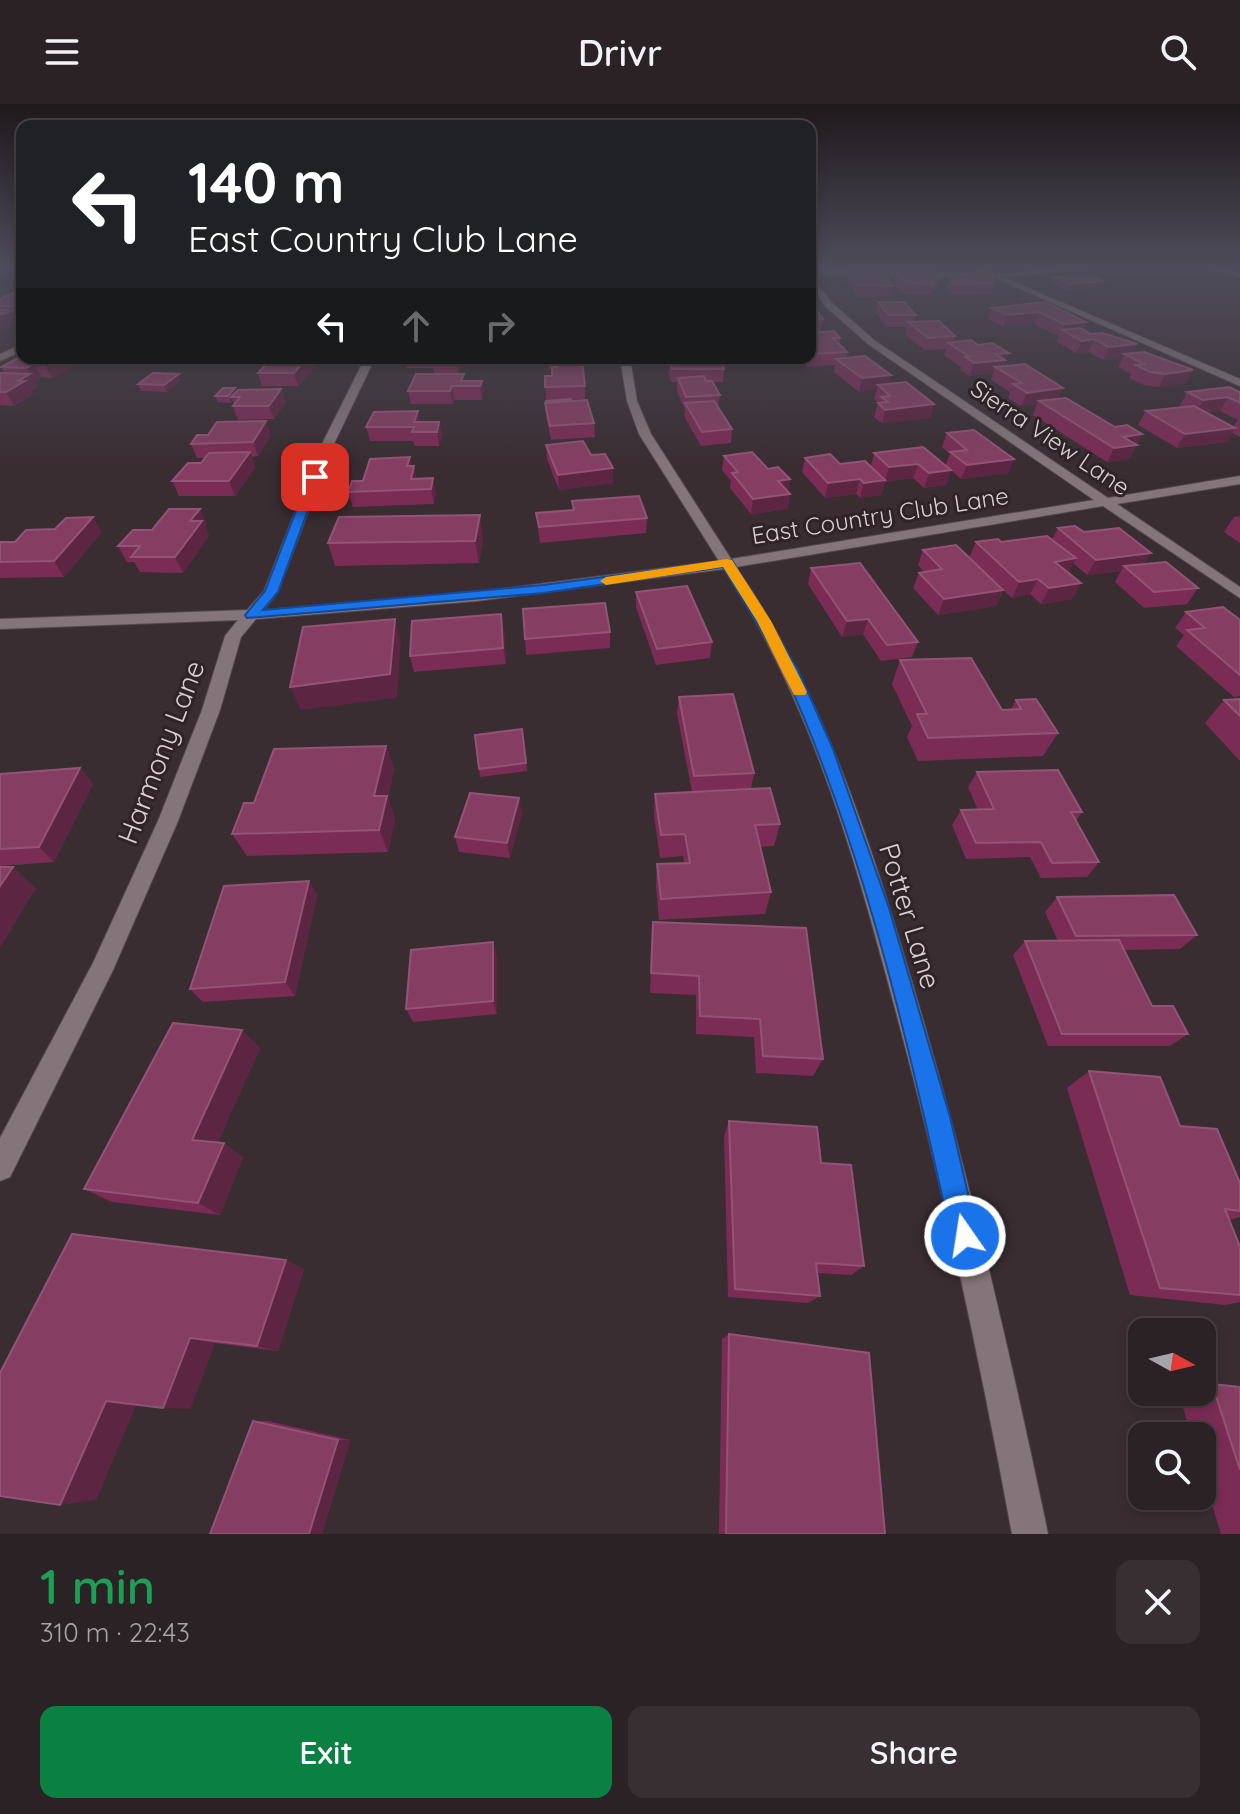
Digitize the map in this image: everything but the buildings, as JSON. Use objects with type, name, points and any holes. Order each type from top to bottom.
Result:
[{"type":"street","name":"Sierra View Lane","points":[[861,333],[1240,594]]},
{"type":"street","points":[[1126,333],[1240,383]]},
{"type":"street","name":"Harmony Lane","points":[[0,1167],[107,956],[168,821],[211,710],[233,636],[271,592],[326,448],[367,364]]},
{"type":"street","name":"Potter Lane","points":[[626,364],[632,401],[645,434],[790,670],[825,749],[879,908],[941,1132],[1013,1445],[1030,1534]]},
{"type":"street","name":"East Country Club Lane","points":[[0,624],[252,615],[543,589],[727,563],[1240,480]]},
{"type":"slow traffic","points":[[606,581],[727,563],[764,621],[800,692]]},
{"type":"route","points":[[315,477],[271,592],[252,615],[405,604],[543,589],[727,563],[764,621],[790,670],[825,749],[879,908],[937,1117],[965,1236]]}]
